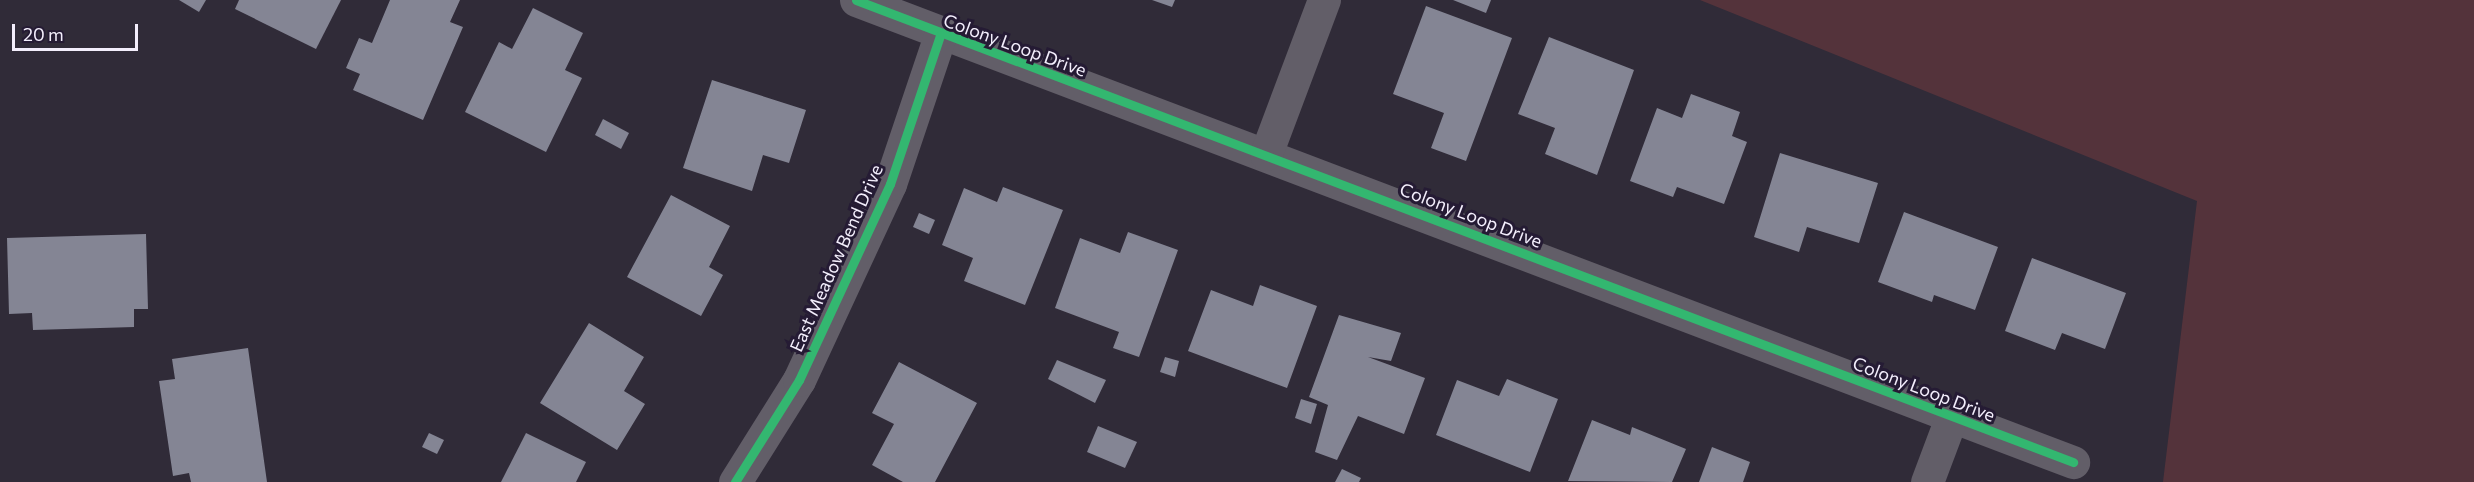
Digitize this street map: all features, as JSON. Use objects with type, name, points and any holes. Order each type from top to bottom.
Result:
[{"type":"street","name":"Colony Loop Drive","points":[[856,0],[940,35],[1266,154],[1951,418],[2073,462]]},
{"type":"street","points":[[1266,154],[1324,0]]},
{"type":"street","name":"East Meadow Bend Drive","points":[[735,482],[799,380],[890,184],[940,35]]},
{"type":"street","points":[[1926,482],[1951,418]]},
{"type":"shaded area","points":[[1700,0],[2474,0],[2474,482],[2163,482],[2197,201]]},
{"type":"building","points":[[179,0],[206,0],[199,12]]},
{"type":"building","points":[[239,0],[341,0],[316,49],[235,9]]},
{"type":"building","points":[[390,0],[460,0],[450,22],[463,27],[423,120],[353,90],[360,74],[346,68],[359,38],[372,43]]},
{"type":"building","points":[[1152,0],[1175,0],[1172,7]]},
{"type":"building","points":[[1453,0],[1491,0],[1486,13]]},
{"type":"building","points":[[1426,6],[1512,38],[1466,161],[1431,148],[1444,113],[1393,94]]},
{"type":"building","points":[[533,8],[583,33],[565,70],[582,78],[546,152],[465,112],[499,42],[512,49]]},
{"type":"building","points":[[1549,37],[1634,70],[1597,175],[1545,154],[1555,128],[1518,114]]},
{"type":"building","points":[[712,80],[806,110],[789,163],[763,155],[752,191],[683,168]]},
{"type":"building","points":[[1691,94],[1740,112],[1732,136],[1747,142],[1724,204],[1677,187],[1673,197],[1630,181],[1657,108],[1682,118]]},
{"type":"building","points":[[603,119],[629,133],[621,149],[595,135]]},
{"type":"building","points":[[1780,153],[1878,183],[1859,243],[1807,227],[1799,252],[1754,237]]},
{"type":"building","points":[[1003,187],[1063,210],[1025,305],[964,281],[973,258],[942,245],[964,188],[997,202]]},
{"type":"building","points":[[671,195],[730,226],[709,267],[723,275],[701,316],[627,277]]},
{"type":"building","points":[[1904,212],[1998,247],[1975,310],[1934,295],[1932,302],[1878,282]]},
{"type":"building","points":[[919,213],[935,220],[929,234],[913,227]]},
{"type":"building","points":[[1128,232],[1178,250],[1139,357],[1113,348],[1119,332],[1055,308],[1080,238],[1120,253]]},
{"type":"building","points":[[146,234],[148,309],[134,309],[134,327],[33,330],[32,313],[9,314],[7,238]]},
{"type":"building","points":[[2032,258],[2126,293],[2105,349],[2062,333],[2055,350],[2005,331]]},
{"type":"building","points":[[1260,285],[1317,306],[1287,388],[1188,351],[1211,290],[1253,306]]},
{"type":"building","points":[[1339,315],[1401,333],[1391,361],[1368,357],[1425,378],[1404,434],[1358,416],[1337,460],[1315,452],[1328,405],[1309,397]]},
{"type":"building","points":[[589,323],[644,357],[624,391],[645,404],[617,450],[540,403]]},
{"type":"building","points":[[248,348],[267,482],[191,482],[189,473],[173,476],[159,381],[175,379],[172,359]]},
{"type":"building","points":[[1165,357],[1179,361],[1175,377],[1160,372]]},
{"type":"building","points":[[1057,360],[1106,380],[1095,403],[1048,379]]},
{"type":"building","points":[[899,362],[977,403],[935,482],[903,482],[872,465],[894,424],[872,413]]},
{"type":"building","points":[[1507,379],[1558,399],[1530,472],[1436,435],[1457,380],[1499,396]]},
{"type":"building","points":[[1301,399],[1317,404],[1311,424],[1295,418]]},
{"type":"building","points":[[1592,420],[1630,435],[1632,427],[1686,449],[1672,482],[1568,481]]},
{"type":"building","points":[[1098,426],[1137,442],[1125,468],[1087,452]]},
{"type":"building","points":[[429,433],[444,440],[437,454],[422,447]]},
{"type":"building","points":[[526,433],[586,462],[576,482],[501,482]]},
{"type":"building","points":[[1712,447],[1750,462],[1743,482],[1699,482]]},
{"type":"building","points":[[1342,469],[1361,478],[1359,482],[1335,482]]},
{"type":"cycle path","points":[[856,0],[2073,462]]},
{"type":"cycle path","points":[[735,482],[799,380],[890,184],[940,35]]}]
